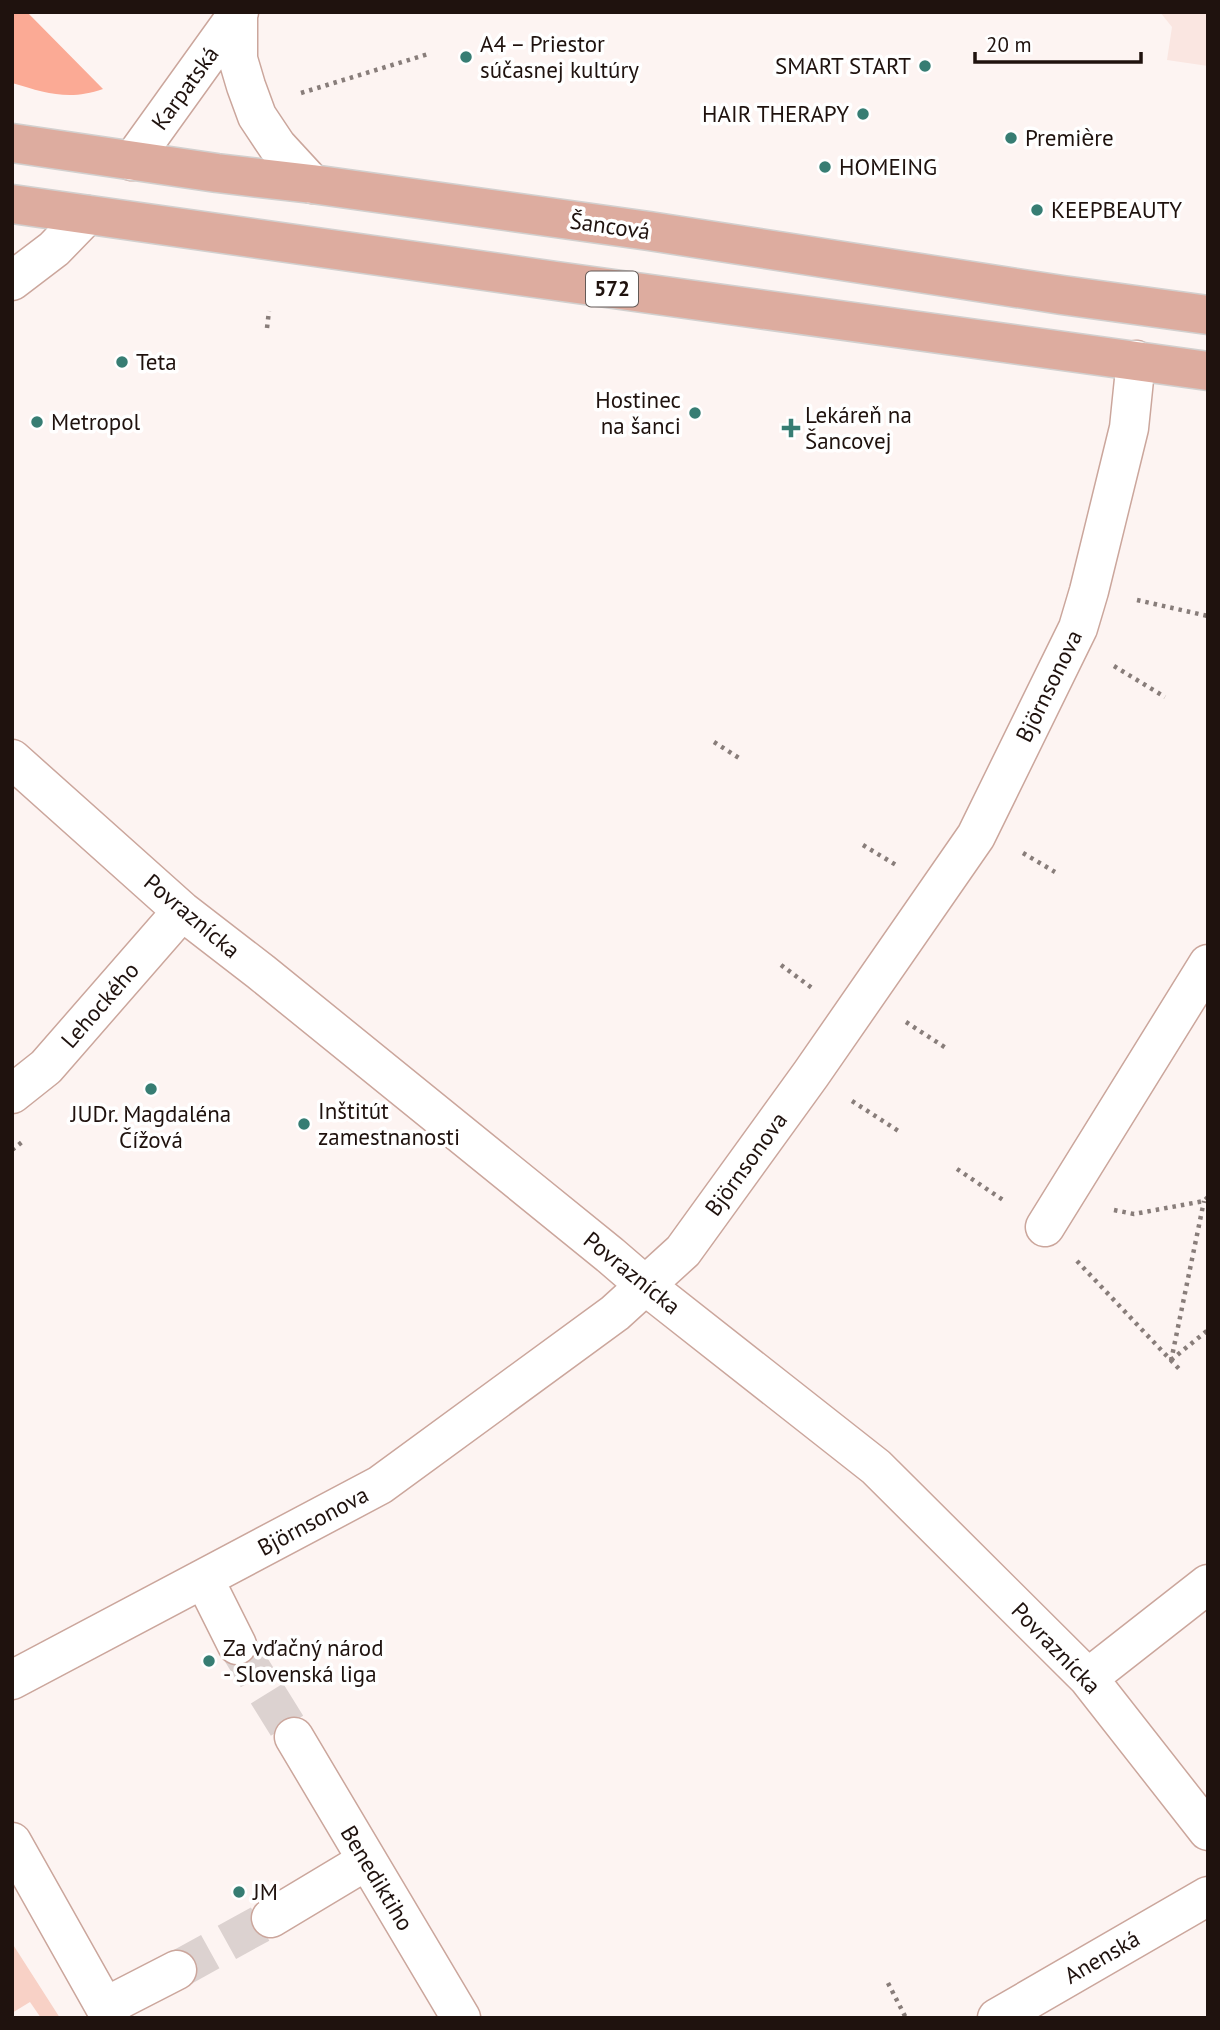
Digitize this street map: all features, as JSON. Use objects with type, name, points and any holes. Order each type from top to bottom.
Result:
[{"type":"main road","name":"Šancová","points":[[12,143],[1208,314]]},
{"type":"main road","points":[[88,215],[132,161]]},
{"type":"main road","name":"572","points":[[12,204],[1208,371]]},
{"type":"street","name":"Karpatská","points":[[132,161],[239,13]]},
{"type":"street","name":"Karpatská","points":[[239,13],[239,59],[257,116],[276,146],[312,184]]},
{"type":"street","points":[[12,281],[54,249],[88,215]]},
{"type":"street","name":"Björnsonova","points":[[12,1680],[380,1485],[615,1313],[683,1251],[811,1074],[976,836],[1078,628],[1129,428],[1136,360]]},
{"type":"street","name":"Povraznícka","points":[[12,759],[182,911],[589,1237],[646,1286],[876,1466],[1088,1678],[1208,1831]]},
{"type":"street","name":"Lehockého","points":[[12,1094],[46,1067],[182,911]]},
{"type":"street","points":[[1045,1227],[1208,964]]},
{"type":"street","points":[[204,1579],[237,1645]]},
{"type":"street","points":[[1088,1678],[1208,1584]]},
{"type":"street","name":"Benediktiho","points":[[293,1737],[461,2018]]},
{"type":"street","points":[[12,1842],[108,2012],[177,1970]]},
{"type":"street","points":[[271,1918],[366,1861]]},
{"type":"street","name":"Anenská","points":[[997,2018],[1208,1896]]},
{"type":"path","points":[[298,93],[428,54]]},
{"type":"path","points":[[267,328],[269,311]]},
{"type":"path","points":[[1134,600],[1208,616]]},
{"type":"path","points":[[1108,662],[1164,697]]},
{"type":"path","points":[[714,742],[739,758]]},
{"type":"path","points":[[863,845],[903,869]]},
{"type":"path","points":[[1022,852],[1055,872]]},
{"type":"path","points":[[780,965],[815,991]]},
{"type":"path","points":[[904,1021],[946,1048]]},
{"type":"path","points":[[811,1074],[900,1132]]},
{"type":"path","points":[[957,1169],[1045,1227],[1182,1372]]},
{"type":"path","points":[[1134,1214],[1206,1199],[1171,1361]]},
{"type":"path","points":[[1171,1361],[1208,1330]]},
{"type":"path","points":[[888,1983],[906,2018]]},
{"type":"shaded area","points":[[12,12],[27,12],[103,89],[68,95],[12,83]]},
{"type":"shaded area","points":[[1160,12],[1208,12],[1208,66],[1167,60],[1172,27]]},
{"type":"shaded area","points":[[12,1943],[60,2018],[41,2018],[30,2002],[12,2013]]},
{"type":"tunnel","points":[[237,1645],[294,1737]]},
{"type":"tunnel","points":[[177,1970],[271,1918]]},
{"type":"place","name":"A4 – Priestor súčasnej kultúry","points":[[466,57]]},
{"type":"place","name":"SMART START","points":[[925,66]]},
{"type":"place","name":"HAIR THERAPY","points":[[863,114]]},
{"type":"place","name":"Premiѐre","points":[[1011,138]]},
{"type":"place","name":"HOMEING","points":[[825,167]]},
{"type":"place","name":"KEEPBEAUTY","points":[[1037,210]]},
{"type":"place","name":"Teta","points":[[122,362]]},
{"type":"place","name":"Hostinec na šanci","points":[[695,413]]},
{"type":"place","name":"Metropol","points":[[37,422]]},
{"type":"place","name":"Lekáreň na Šancovej","points":[[791,428]]},
{"type":"place","name":"JUDr. Magdaléna Čížová","points":[[151,1089]]},
{"type":"place","name":"Inštitút zamestnanosti","points":[[304,1124]]},
{"type":"place","name":"Za vďačný národ - Slovenská liga","points":[[209,1661]]},
{"type":"place","name":"JM","points":[[239,1892]]}]
